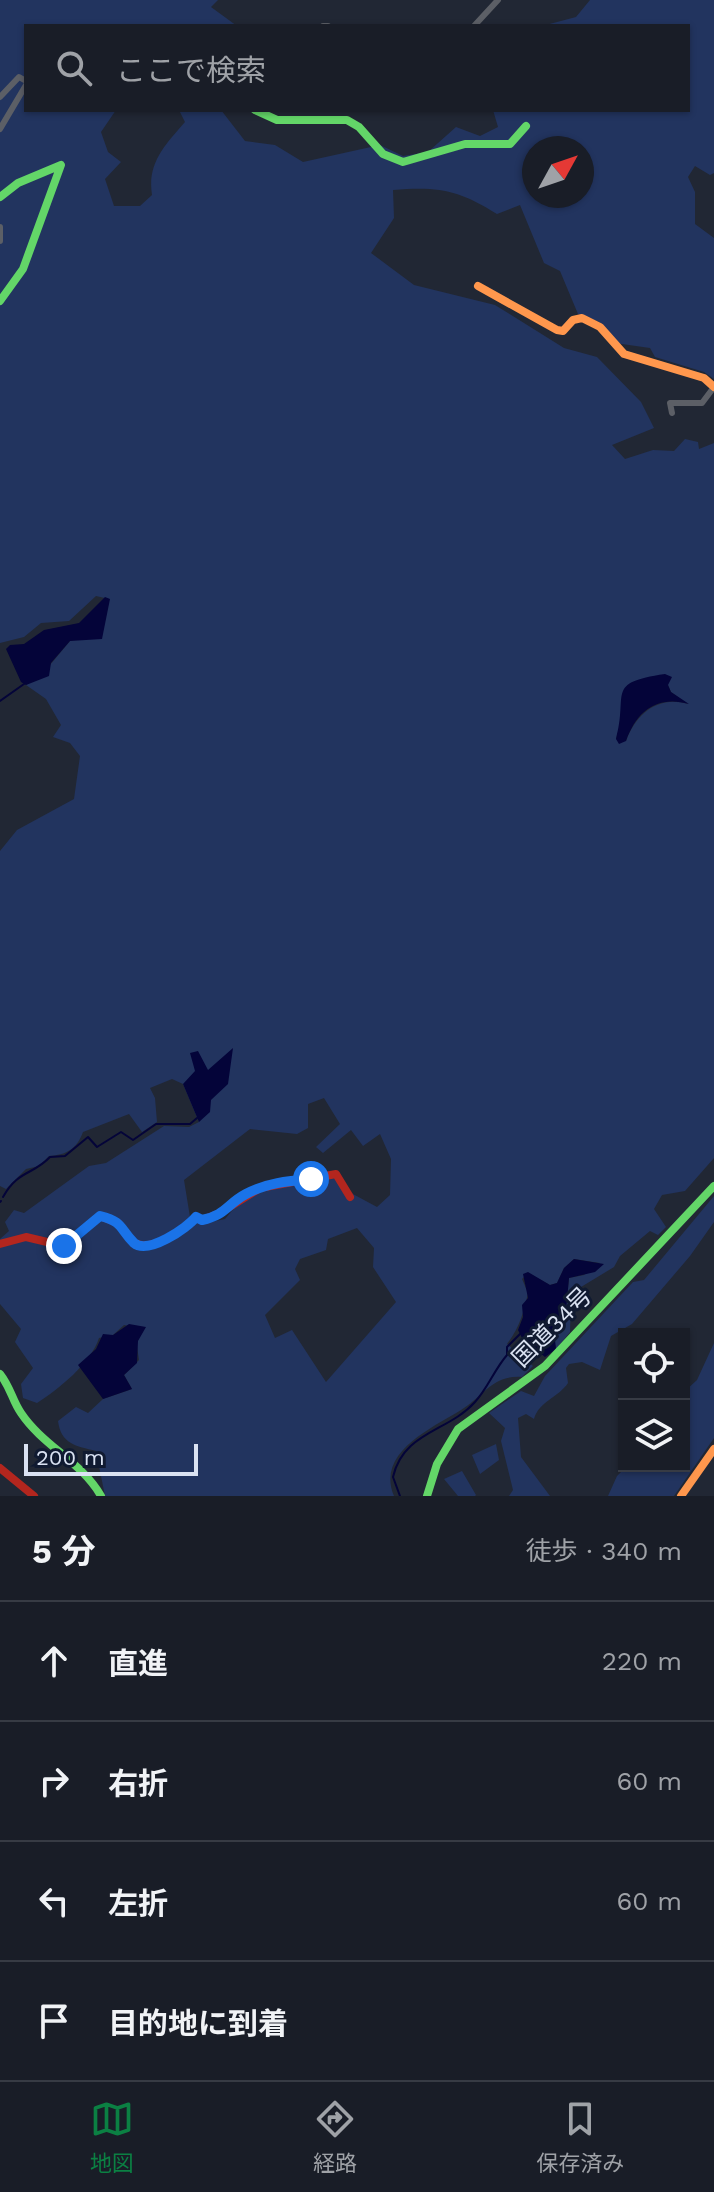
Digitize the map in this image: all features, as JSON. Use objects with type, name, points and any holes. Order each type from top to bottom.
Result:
[{"type":"main road","points":[[259,112],[277,120],[347,120],[359,127],[383,154],[403,162],[465,144],[510,144],[526,126]]},
{"type":"main road","points":[[0,197],[18,183],[61,165],[46,194],[43,219],[34,231],[26,268],[0,301]]},
{"type":"main road","points":[[478,286],[557,330],[563,331],[573,320],[582,318],[600,327],[624,354],[704,378],[714,387]]},
{"type":"main road","points":[[0,1244],[26,1237],[64,1246],[100,1216],[122,1224],[135,1243],[142,1246],[164,1240],[196,1217],[202,1220],[220,1216],[249,1192],[282,1181],[336,1174],[350,1197]]},
{"type":"main road","name":"国道34号","points":[[427,1496],[437,1464],[458,1429],[545,1366],[714,1186]]},
{"type":"main road","points":[[0,1374],[13,1390],[19,1411],[47,1443],[92,1480],[101,1496]]},
{"type":"main road","points":[[681,1496],[714,1449]]},
{"type":"main road","points":[[0,1468],[34,1496]]},
{"type":"street","points":[[476,24],[498,0]]},
{"type":"street","points":[[0,97],[19,77],[24,81]]},
{"type":"street","points":[[0,129],[24,87]]},
{"type":"street","points":[[0,227],[0,241]]},
{"type":"street","points":[[672,413],[670,403],[702,403],[714,387]]},
{"type":"shaded area","points":[[0,0],[218,0],[211,7],[234,24],[24,24],[24,112],[115,112],[101,132],[108,152],[121,162],[105,179],[114,206],[140,206],[152,195],[152,173],[159,155],[185,122],[180,112],[223,112],[245,141],[275,145],[303,162],[380,145],[403,156],[428,152],[456,127],[480,136],[498,127],[494,112],[690,112],[690,24],[550,24],[576,17],[590,0],[714,0],[714,173],[710,175],[695,166],[688,177],[695,192],[695,224],[714,238],[714,379],[704,372],[655,357],[650,348],[615,343],[599,322],[578,314],[560,271],[544,263],[520,205],[497,214],[448,192],[393,190],[394,218],[371,253],[414,285],[495,305],[564,348],[597,357],[641,402],[654,428],[612,445],[625,459],[653,450],[674,451],[685,439],[698,442],[699,449],[714,443],[714,1158],[685,1191],[662,1195],[654,1209],[666,1227],[658,1235],[650,1231],[620,1256],[614,1267],[581,1287],[571,1299],[570,1332],[556,1349],[554,1340],[566,1310],[569,1278],[584,1275],[600,1263],[574,1259],[564,1268],[557,1283],[550,1285],[528,1273],[522,1279],[528,1293],[523,1313],[507,1344],[533,1366],[522,1377],[496,1382],[464,1408],[411,1442],[393,1466],[390,1480],[394,1496],[105,1496],[96,1451],[66,1439],[58,1421],[76,1407],[88,1413],[103,1399],[132,1389],[124,1375],[139,1360],[134,1327],[124,1325],[113,1335],[99,1338],[82,1366],[37,1403],[23,1398],[21,1384],[33,1368],[15,1342],[21,1329],[0,1304],[0,1239],[9,1231],[5,1222],[14,1210],[24,1213],[89,1166],[106,1163],[164,1126],[189,1127],[199,1122],[183,1084],[172,1079],[150,1088],[155,1098],[157,1122],[142,1132],[129,1114],[83,1132],[70,1150],[49,1156],[39,1166],[26,1169],[6,1189],[0,1186],[0,851],[17,830],[74,799],[80,756],[70,743],[53,737],[61,725],[46,699],[26,685],[40,677],[70,641],[101,633],[109,599],[96,596],[69,621],[41,623],[24,637],[0,643]],"holes":[[[668,685],[671,692],[688,704],[658,704],[642,715],[626,741],[616,739],[623,715],[622,700]],[[324,1098],[340,1124],[316,1147],[323,1153],[351,1130],[363,1146],[380,1134],[391,1159],[390,1195],[377,1207],[351,1193],[340,1176],[281,1185],[242,1199],[225,1219],[201,1224],[190,1217],[184,1180],[250,1129],[297,1134],[308,1128],[308,1104]],[[357,1228],[374,1248],[373,1267],[396,1302],[326,1382],[292,1330],[275,1338],[265,1315],[300,1280],[295,1269],[300,1259],[326,1250],[328,1239]]]},
{"type":"shaded area","points":[[105,597],[110,599],[102,639],[70,641],[51,663],[49,676],[26,685],[21,682],[6,649],[10,645],[24,644],[44,630],[79,623]]},
{"type":"shaded area","points":[[665,674],[672,677],[668,685],[671,692],[689,704],[668,702],[650,708],[636,721],[626,741],[619,744],[616,739],[622,693],[626,686],[646,677]]},
{"type":"shaded area","points":[[233,1048],[228,1084],[211,1100],[210,1112],[199,1122],[183,1084],[195,1071],[190,1053],[198,1051],[208,1070]]},
{"type":"shaded area","points":[[714,1196],[714,1222],[690,1256],[632,1324],[618,1328],[618,1332],[611,1336],[600,1370],[582,1362],[569,1364],[566,1368],[568,1383],[564,1388],[540,1408],[534,1419],[526,1414],[518,1418],[521,1457],[550,1496],[509,1496],[513,1490],[501,1441],[505,1428],[489,1413],[521,1391],[534,1396],[545,1376],[633,1282],[644,1280]]},
{"type":"shaded area","points":[[574,1259],[604,1264],[595,1272],[569,1278],[566,1310],[555,1340],[556,1349],[545,1357],[522,1338],[518,1330],[523,1317],[522,1305],[528,1298],[523,1274],[528,1272],[550,1285],[557,1283],[564,1268]]},
{"type":"shaded area","points":[[129,1324],[146,1327],[138,1341],[137,1363],[124,1375],[132,1389],[103,1399],[78,1365],[96,1349],[103,1334],[113,1335]]},
{"type":"shaded area","points":[[714,1343],[714,1438],[674,1496],[608,1496],[621,1472],[690,1472],[690,1386],[697,1380]]},
{"type":"shaded area","points":[[496,1444],[499,1460],[480,1474],[472,1455]]},
{"type":"shaded area","points":[[462,1471],[475,1496],[458,1496],[444,1479]]},
{"type":"waterway","points":[[0,701],[24,684]]},
{"type":"waterway","points":[[3,1197],[20,1177],[50,1157],[65,1156],[88,1137],[97,1147],[121,1132],[133,1140],[156,1124],[190,1124],[197,1118]]},
{"type":"waterway","points":[[400,1496],[393,1477],[406,1451],[475,1402],[507,1355],[507,1347],[520,1334]]},
{"type":"traffic: fast","points":[[259,112],[277,120],[347,120],[359,127],[383,154],[403,162],[465,144],[510,144],[526,126]]},
{"type":"traffic: fast","points":[[0,197],[18,183],[61,165],[23,269],[0,301]]},
{"type":"traffic: fast","points":[[427,1496],[437,1464],[458,1429],[545,1366],[714,1186]]},
{"type":"traffic: fast","points":[[0,1374],[30,1425],[84,1473],[101,1496]]},
{"type":"traffic: slow","points":[[478,286],[557,330],[563,331],[573,320],[582,318],[600,327],[624,354],[704,378],[714,387]]},
{"type":"traffic: slow","points":[[681,1496],[714,1449]]},
{"type":"traffic: jam","points":[[0,1244],[26,1237],[64,1246],[100,1216],[118,1223],[134,1243],[151,1245],[176,1234],[196,1217],[202,1220],[218,1214],[260,1188],[336,1174],[350,1197]]},
{"type":"traffic: jam","points":[[0,1468],[34,1496]]},
{"type":"route","points":[[64,1246],[74,1240],[89,1222],[100,1216],[122,1224],[135,1243],[142,1246],[164,1240],[189,1225],[196,1217],[202,1220],[220,1216],[249,1192],[282,1181],[311,1179]]}]
